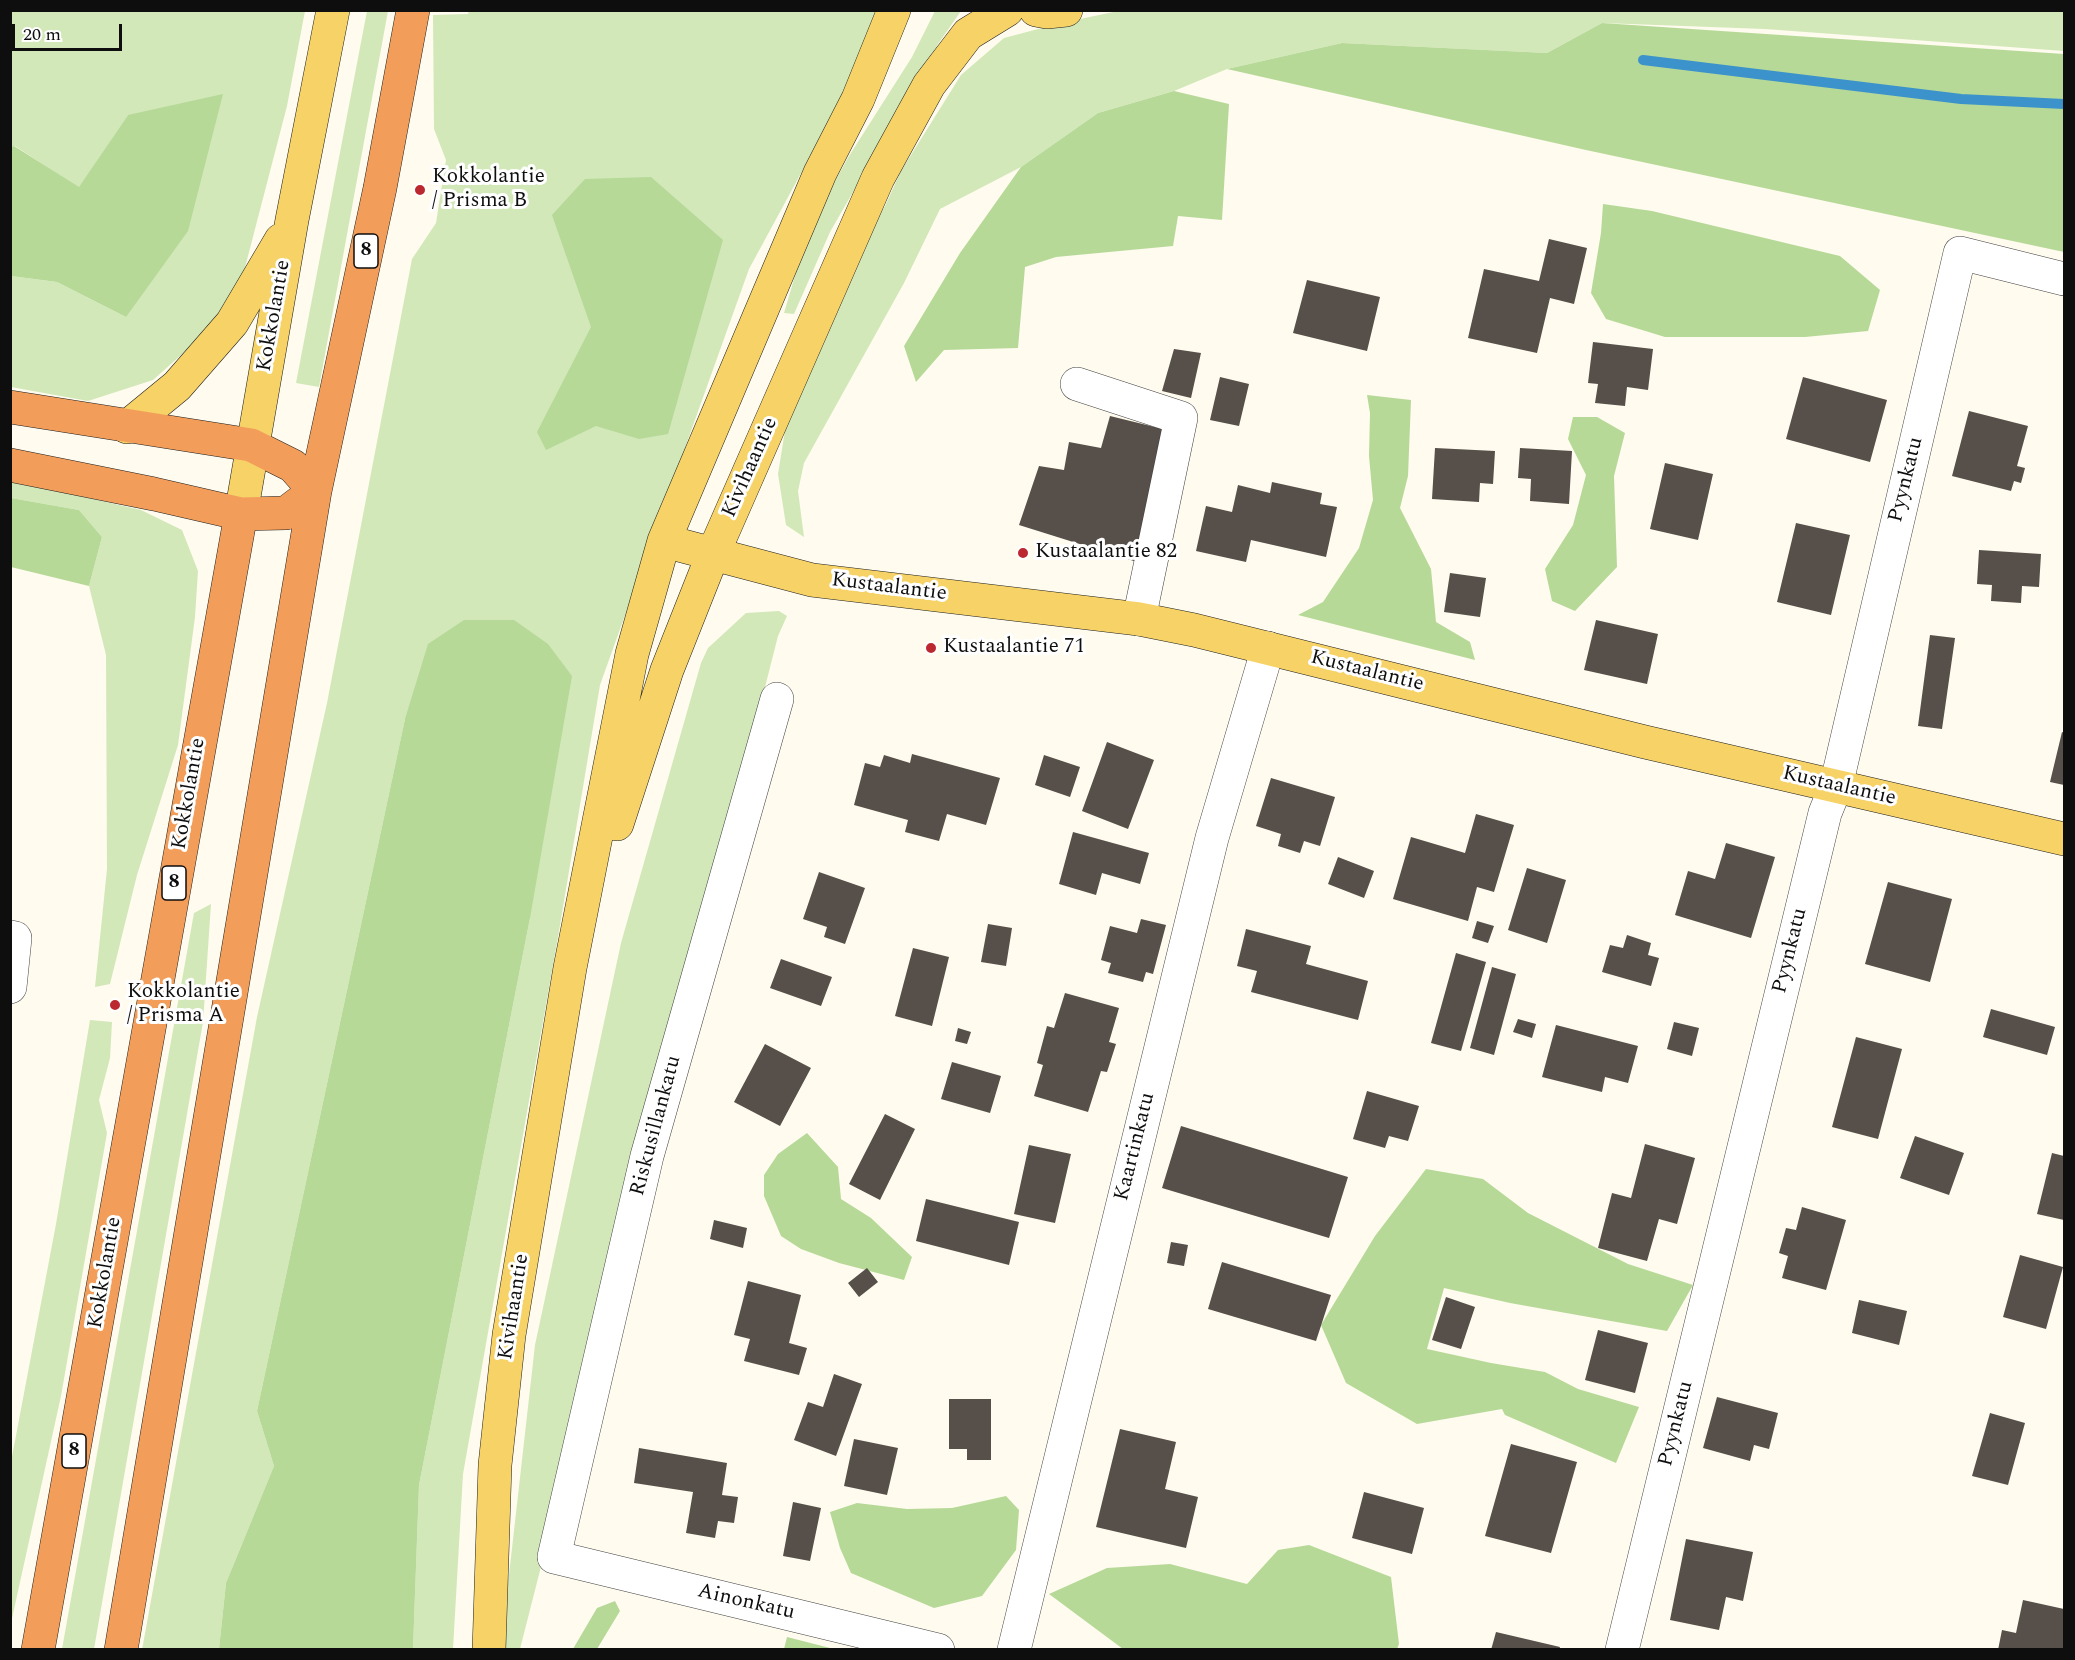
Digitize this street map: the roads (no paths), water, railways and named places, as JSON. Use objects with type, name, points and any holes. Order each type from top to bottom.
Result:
[{"type":"highway","name":"8","points":[[121,1650],[315,491],[380,188],[413,10]]},
{"type":"highway","points":[[10,407],[252,445],[293,466],[315,491],[286,513],[241,514],[10,465]]},
{"type":"highway","name":"Kokkolantie","points":[[38,1650],[241,514]]},
{"type":"main road","name":"Kokkolantie","points":[[241,514],[292,220],[333,10]]},
{"type":"main road","name":"Kivihaantie","points":[[489,1650],[495,1465],[509,1335],[570,968],[632,654],[664,541],[820,173],[858,99],[894,10]]},
{"type":"main road","name":"Kivihaantie","points":[[570,968],[667,670],[713,555],[878,178],[929,85],[968,34],[1007,10]]},
{"type":"main road","points":[[1036,10],[1047,12],[1066,10]]},
{"type":"main road","points":[[126,427],[177,386],[232,323],[292,220]]},
{"type":"main road","name":"Kustaalantie","points":[[664,541],[812,580],[1138,619],[1268,648],[1646,742],[2064,839]]},
{"type":"street","name":"Pyynkatu","points":[[1622,1650],[1825,813],[1836,786],[1960,253],[2064,279]]},
{"type":"street","points":[[1077,384],[1181,418],[1138,619]]},
{"type":"street","name":"Kaartinkatu","points":[[1014,1650],[1212,838],[1268,648]]},
{"type":"street","name":"Riskusillankatu","points":[[554,1557],[647,1156],[777,699]]},
{"type":"street","points":[[10,937],[15,938],[10,987]]},
{"type":"street","name":"Ainonkatu","points":[[554,1557],[938,1650]]},
{"type":"waterway","points":[[1643,60],[1961,99],[2064,104]]},
{"type":"place","name":"Kokkolantie / Prisma B","points":[[420,190]]},
{"type":"place","name":"Kustaalantie 82","points":[[1023,553]]},
{"type":"place","name":"Kustaalantie 71","points":[[931,648]]},
{"type":"place","name":"Kokkolantie / Prisma A","points":[[115,1005]]}]
